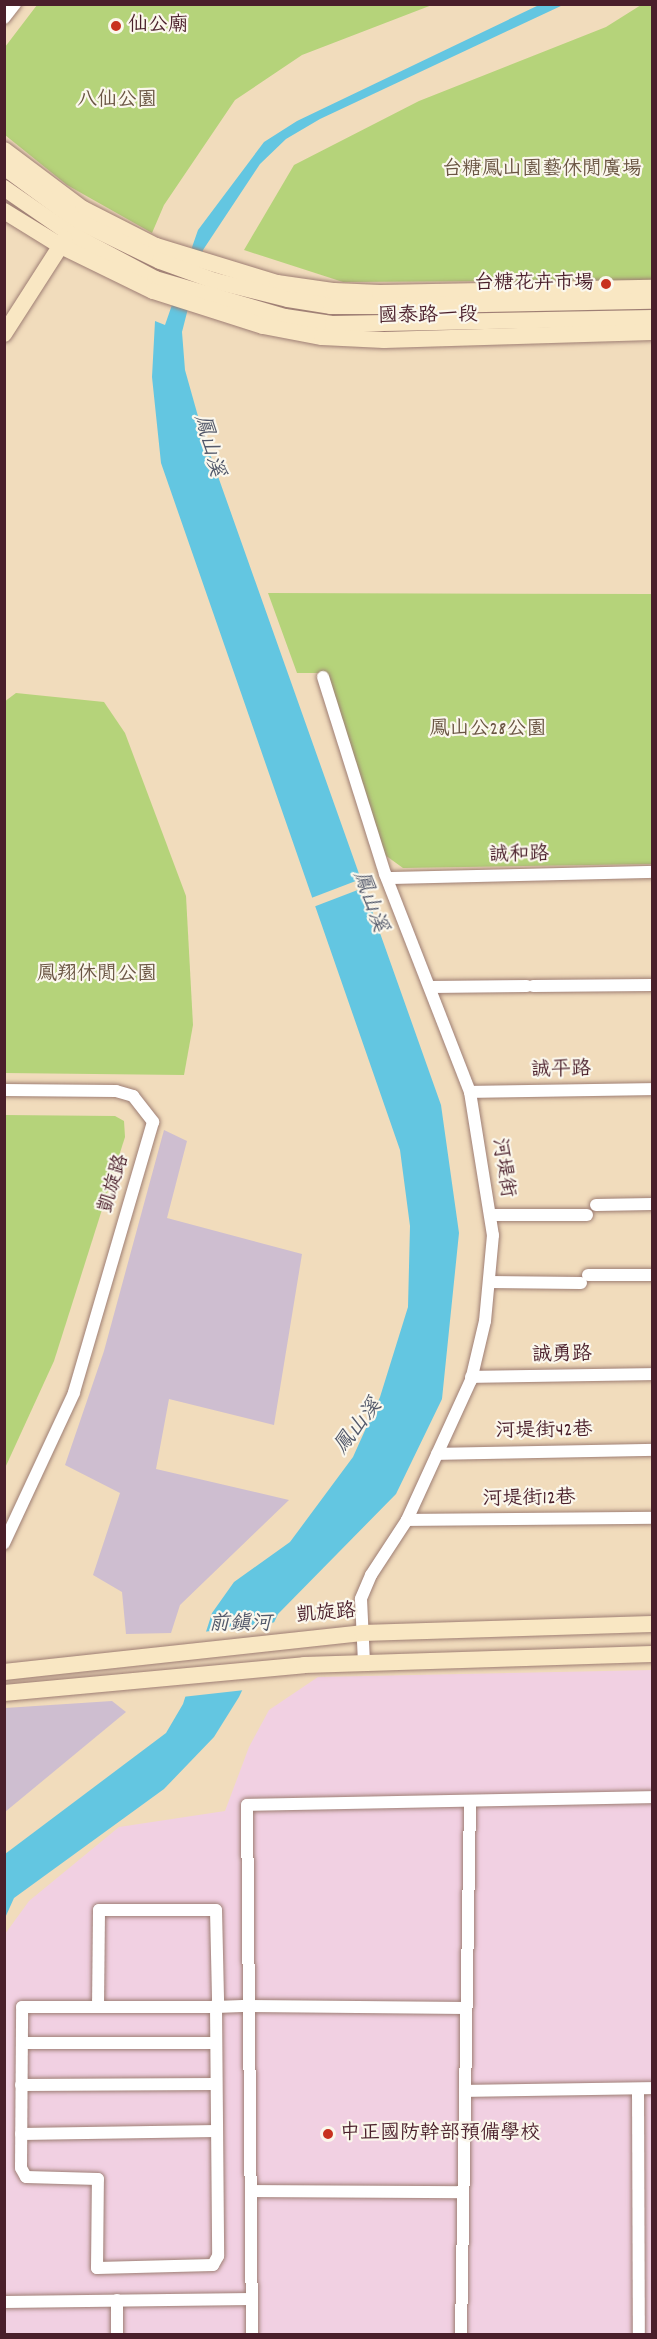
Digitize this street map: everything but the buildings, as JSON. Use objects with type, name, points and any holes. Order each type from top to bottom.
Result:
[{"type":"street","points":[[4,18],[15,4]]},
{"type":"street","points":[[4,150],[72,227]]},
{"type":"street","points":[[4,167],[72,227]]},
{"type":"street","points":[[4,188],[72,227],[154,285],[210,303]]},
{"type":"street","points":[[4,211],[72,227],[219,275]]},
{"type":"street","points":[[4,334],[72,227]]},
{"type":"street","name":"國泰路一段","points":[[219,275],[334,291],[652,288]]},
{"type":"street","name":"國泰路一段","points":[[219,275],[331,306],[652,301]]},
{"type":"street","name":"國泰路一段","points":[[210,303],[333,324],[652,318]]},
{"type":"street","name":"國泰路一段","points":[[210,303],[263,326],[322,337],[384,340],[652,332]]},
{"type":"street","name":"河堤街","points":[[323,677],[387,878],[470,1092],[493,1235],[485,1321],[471,1377],[407,1520],[364,1591],[362,1633],[364,1662]]},
{"type":"street","name":"誠和路","points":[[387,878],[652,872]]},
{"type":"street","points":[[430,987],[652,985]]},
{"type":"street","name":"誠平路","points":[[470,1092],[652,1089]]},
{"type":"street","name":"凱旋路","points":[[4,1090],[116,1090],[133,1096],[153,1122],[74,1393],[4,1543]]},
{"type":"street","points":[[490,1215],[591,1210],[652,1204]]},
{"type":"street","points":[[489,1282],[652,1275]]},
{"type":"street","name":"誠勇路","points":[[471,1377],[652,1374]]},
{"type":"street","name":"河堤街42巷","points":[[437,1454],[652,1450]]},
{"type":"street","name":"河堤街12巷","points":[[407,1520],[652,1518]]},
{"type":"street","name":"凱旋路","points":[[4,1672],[362,1633],[652,1624]]},
{"type":"street","points":[[4,1693],[304,1665],[652,1654]]},
{"type":"street","points":[[252,2334],[247,1805],[652,1797]]},
{"type":"street","points":[[461,2334],[470,1801]]},
{"type":"street","points":[[98,2007],[99,1910],[216,1910],[216,2007],[216,2043],[216,2084],[218,2256],[213,2265],[97,2268],[98,2180],[26,2177],[21,2168],[22,2007],[98,2007],[216,2007],[249,2006],[466,2008]]},
{"type":"street","points":[[22,2043],[216,2043]]},
{"type":"street","points":[[21,2085],[216,2084]]},
{"type":"street","points":[[465,2091],[652,2088]]},
{"type":"street","points":[[638,2089],[639,2334]]},
{"type":"street","points":[[21,2134],[217,2131]]},
{"type":"street","points":[[251,2191],[463,2192]]},
{"type":"street","points":[[4,2302],[252,2299]]},
{"type":"street","points":[[117,2300],[117,2334]]},
{"type":"shaded area","points":[[164,1130],[187,1141],[167,1218],[302,1254],[274,1425],[169,1399],[156,1469],[289,1500],[180,1605],[171,1633],[126,1634],[122,1592],[93,1575],[120,1493],[65,1465],[104,1351]]},
{"type":"shaded area","name":"中正國防幹部預備學校","points":[[652,1670],[652,2334],[5,2334],[5,1934],[29,1901],[119,1827],[225,1811],[249,1747],[269,1710],[318,1677]]},
{"type":"shaded area","points":[[112,1701],[126,1712],[5,1812],[5,1708]]},
{"type":"green space","name":"八仙公園","points":[[37,5],[432,5],[302,55],[235,100],[164,205],[152,233],[67,185],[5,135],[5,47]]},
{"type":"green space","name":"台糖鳳山園藝休閒廣場","points":[[641,5],[652,5],[652,280],[343,282],[244,250],[294,165],[419,101],[606,27]]},
{"type":"green space","name":"鳳山公28公園","points":[[268,593],[652,594],[652,864],[403,868],[385,855],[326,673],[297,673]]},
{"type":"green space","name":"鳳翔休閒公園","points":[[16,693],[104,702],[125,733],[186,896],[193,1025],[184,1075],[5,1073],[4,702]]},
{"type":"green space","points":[[5,1115],[115,1116],[124,1121],[125,1137],[54,1361],[5,1468]]},
{"type":"water","name":"前鎮河","points":[[539,5],[563,5],[320,119],[286,139],[260,164],[203,250],[182,332],[185,370],[203,434],[441,1105],[459,1233],[442,1399],[396,1494],[278,1614],[239,1697],[214,1737],[164,1789],[14,1898],[5,1918],[5,1854],[166,1733],[183,1704],[212,1613],[234,1582],[290,1542],[353,1457],[380,1397],[408,1307],[410,1226],[400,1150],[161,463],[152,377],[155,321],[165,325],[198,230],[264,142],[297,121]]},
{"type":"pier","points":[[361,879],[364,887],[312,907],[309,899]]},
{"type":"pier","points":[[277,1622],[245,1690],[182,1697],[203,1632]]},
{"type":"place","name":"仙公廟","points":[[116,26]]},
{"type":"place","name":"台糖花卉市場","points":[[606,284]]},
{"type":"place","name":"中正國防幹部預備學校","points":[[328,2134]]},
{"type":"water label","name":"鳳山溪","points":[[208,446]]},
{"type":"water label","name":"鳳山溪","points":[[369,902]]},
{"type":"water label","name":"鳳山溪","points":[[359,1427]]}]
